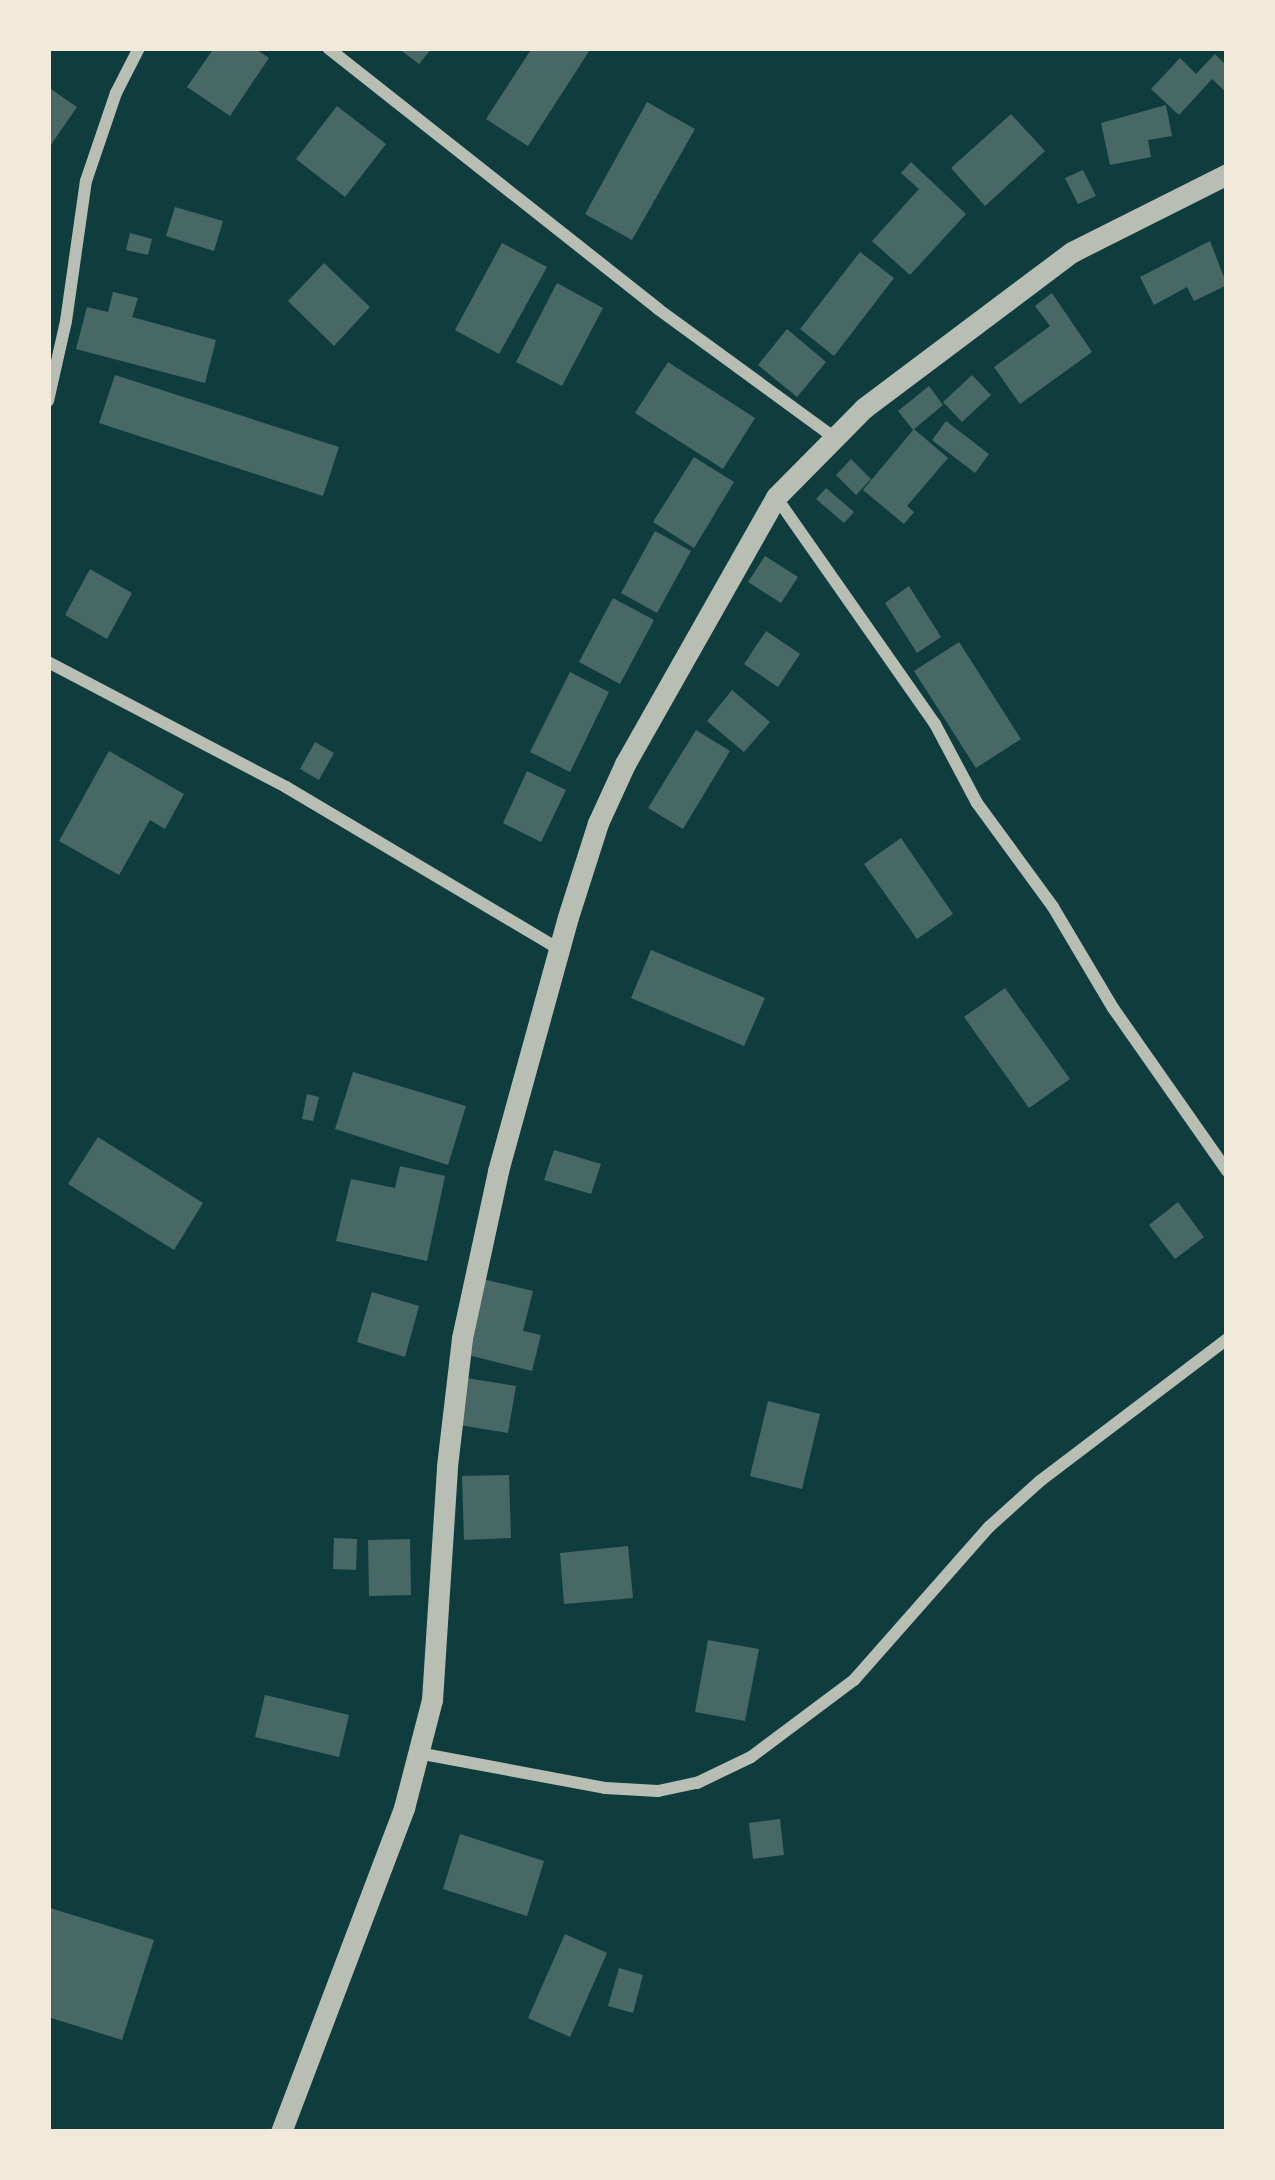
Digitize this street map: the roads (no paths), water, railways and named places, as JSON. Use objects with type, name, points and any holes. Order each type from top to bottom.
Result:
[{"type":"street","points":[[48,401],[66,320],[86,181],[116,93],[139,48]]},
{"type":"street","points":[[328,48],[658,309],[835,438]]},
{"type":"street","points":[[281,2132],[404,1808],[432,1700],[447,1466],[462,1338],[498,1171],[559,949],[598,823],[625,764],[776,497],[864,408],[1072,252],[1227,173]]},
{"type":"street","points":[[776,497],[934,724],[977,803],[1053,907],[1113,1008],[1227,1171]]},
{"type":"street","points":[[48,662],[286,787],[559,949]]},
{"type":"street","points":[[418,1753],[605,1788],[658,1791],[697,1783],[751,1757],[854,1680],[989,1527],[1040,1481],[1227,1339]]}]
